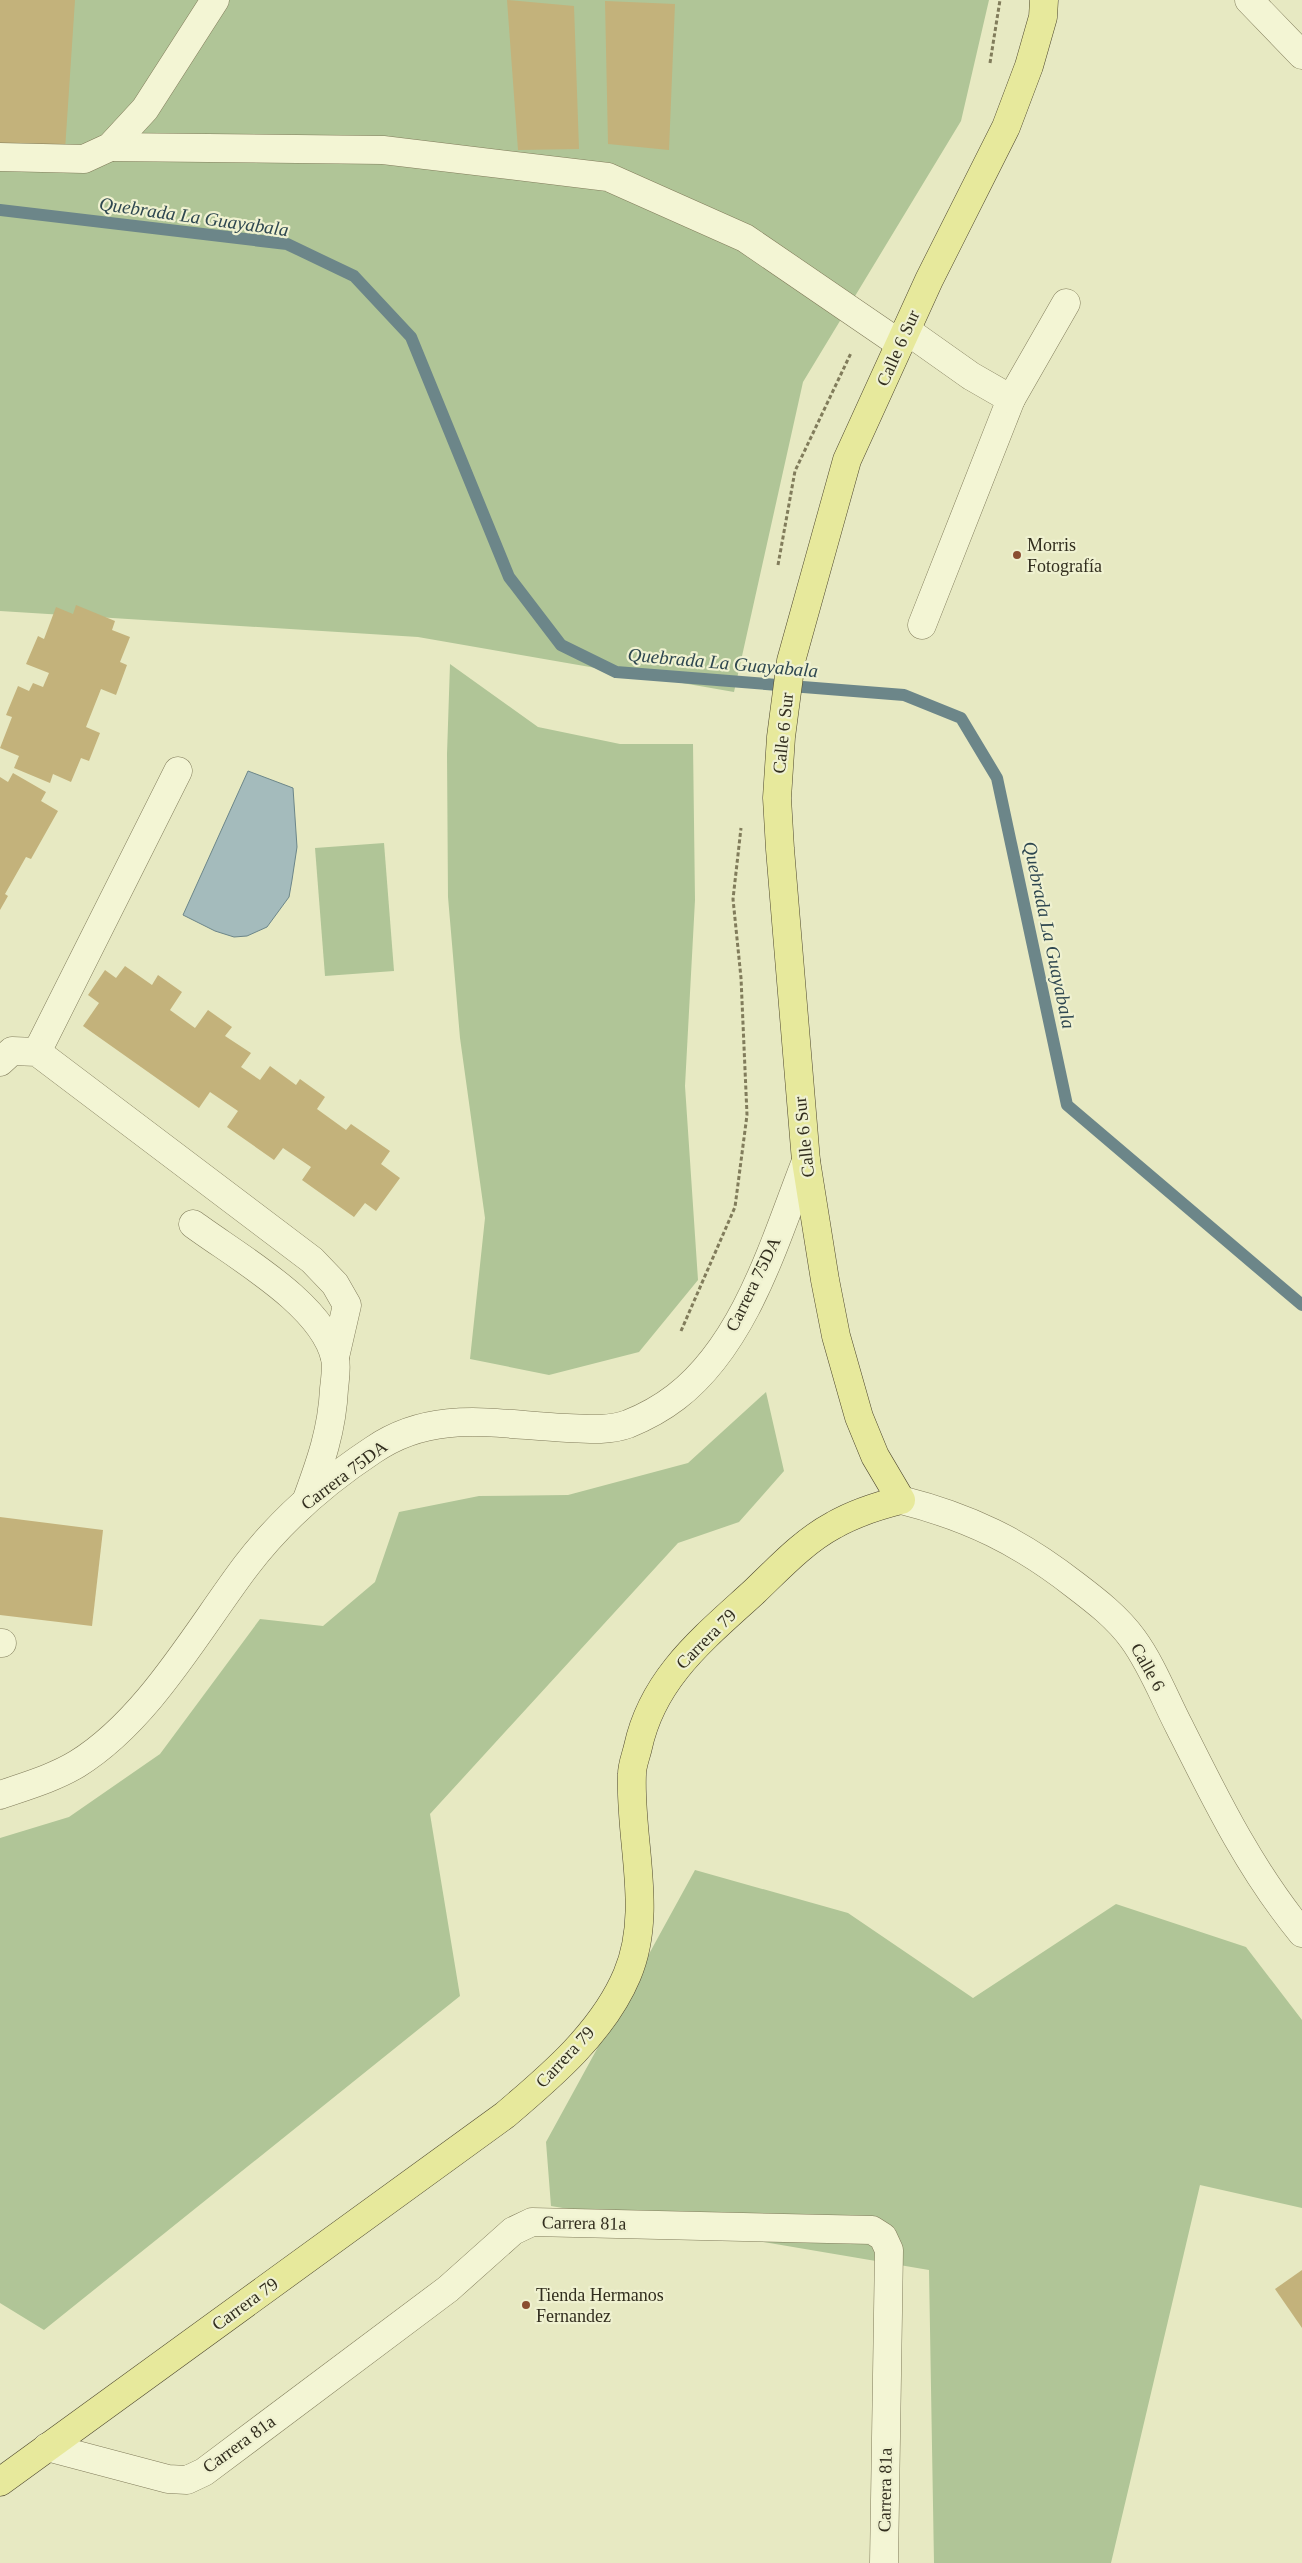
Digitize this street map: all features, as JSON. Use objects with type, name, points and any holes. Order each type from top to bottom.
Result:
[{"type":"main road","name":"Calle 6 Sur","points":[[901,1500],[875,1456],[859,1417],[832,1318],[806,1161],[777,798],[784,713],[791,661],[847,460],[928,280],[1006,127],[1029,66],[1043,17],[1044,0]]},
{"type":"main road","name":"Carrera 79","points":[[0,2482],[505,2115],[548,2078],[581,2044],[608,2009],[628,1975],[637,1939],[641,1900],[633,1830],[632,1772],[641,1732],[656,1696],[682,1659],[798,1550],[833,1526],[870,1508],[901,1500]]},
{"type":"street","points":[[0,157],[84,159],[110,146],[145,109],[215,0]]},
{"type":"street","points":[[1249,0],[1302,55]]},
{"type":"street","points":[[110,146],[384,150],[608,177],[745,238],[903,337],[1012,399]]},
{"type":"street","points":[[922,625],[1012,399],[1066,303]]},
{"type":"street","points":[[37,1052],[178,771]]},
{"type":"street","points":[[0,1062],[12,1051],[37,1052],[312,1260],[335,1284],[347,1305],[335,1357],[332,1421],[324,1451],[307,1499]]},
{"type":"street","name":"Carrera 75DA","points":[[0,1794],[42,1780],[78,1764],[111,1738],[142,1708],[248,1563],[307,1499],[374,1448],[405,1432],[432,1424],[464,1420],[595,1430],[627,1424],[676,1397],[712,1362],[745,1309],[770,1254],[806,1161]]},
{"type":"street","points":[[193,1224],[298,1300],[318,1321],[335,1357]]},
{"type":"street","name":"Calle 6","points":[[901,1500],[942,1510],[1002,1535],[1049,1565],[1104,1607],[1133,1639],[1241,1846],[1266,1885],[1302,1932]]},
{"type":"street","name":"Carrera 81a","points":[[47,2446],[168,2479],[187,2480],[204,2472],[448,2289],[513,2231],[532,2222],[872,2230],[883,2237],[889,2250],[884,2563]]},
{"type":"path","points":[[680,1331],[735,1207],[747,1115],[741,978],[733,899],[742,821]]},
{"type":"green space","points":[[0,0],[989,0],[961,121],[803,382],[734,692],[418,637],[0,611]]},
{"type":"green space","points":[[450,664],[538,727],[620,744],[693,744],[695,900],[685,1086],[698,1280],[639,1352],[549,1375],[470,1359],[485,1218],[460,1038],[448,897],[447,754]]},
{"type":"green space","points":[[384,843],[394,971],[325,976],[315,848]]},
{"type":"green space","points":[[766,1392],[784,1471],[739,1522],[678,1543],[430,1814],[460,1996],[44,2330],[0,2303],[0,1838],[69,1817],[160,1754],[260,1619],[323,1626],[375,1582],[399,1512],[479,1496],[568,1495],[688,1463]]},
{"type":"green space","points":[[695,1870],[848,1913],[973,1998],[1116,1904],[1246,1947],[1302,2020],[1302,2208],[1200,2185],[1111,2563],[934,2563],[929,2270],[551,2206],[546,2142]]},
{"type":"water","points":[[248,771],[293,788],[297,847],[289,897],[267,927],[247,936],[234,937],[215,931],[183,915]]},
{"type":"building","points":[[0,0],[75,0],[65,150],[0,145]]},
{"type":"building","points":[[507,0],[574,6],[579,149],[518,150]]},
{"type":"building","points":[[605,1],[675,4],[669,150],[608,144]]},
{"type":"building","points":[[76,605],[115,621],[112,630],[130,637],[120,662],[127,665],[116,695],[101,689],[86,727],[100,733],[89,761],[81,758],[71,782],[53,774],[50,783],[14,768],[19,756],[0,748],[12,717],[6,715],[18,686],[29,691],[33,683],[43,687],[49,673],[26,664],[38,636],[44,639],[56,607],[73,614]]},
{"type":"building","points":[[13,773],[46,792],[41,801],[58,811],[31,859],[26,857],[5,894],[8,896],[0,910],[0,777],[8,782]]},
{"type":"building","points":[[125,966],[152,985],[158,975],[182,992],[170,1010],[195,1028],[208,1010],[232,1027],[225,1036],[251,1053],[241,1067],[260,1080],[270,1066],[296,1085],[300,1079],[325,1097],[317,1109],[346,1130],[351,1124],[390,1151],[381,1164],[400,1178],[376,1211],[365,1203],[354,1217],[302,1180],[311,1167],[283,1148],[274,1160],[227,1127],[238,1111],[210,1092],[199,1108],[83,1026],[99,1003],[88,995],[105,970],[116,978]]},
{"type":"building","points":[[0,1517],[103,1530],[92,1626],[0,1615]]},
{"type":"building","points":[[1302,2270],[1302,2328],[1275,2289]]},
{"type":"waterway","name":"Quebrada La Guayabala","points":[[0,210],[287,244],[354,276],[411,337],[509,577],[561,645],[616,672],[904,695],[961,718],[997,778],[1067,1105],[1302,1305]]},
{"type":"place","name":"Morris Fotografía","points":[[1017,555]]},
{"type":"place","name":"Tienda Hermanos Fernandez","points":[[526,2305]]}]
